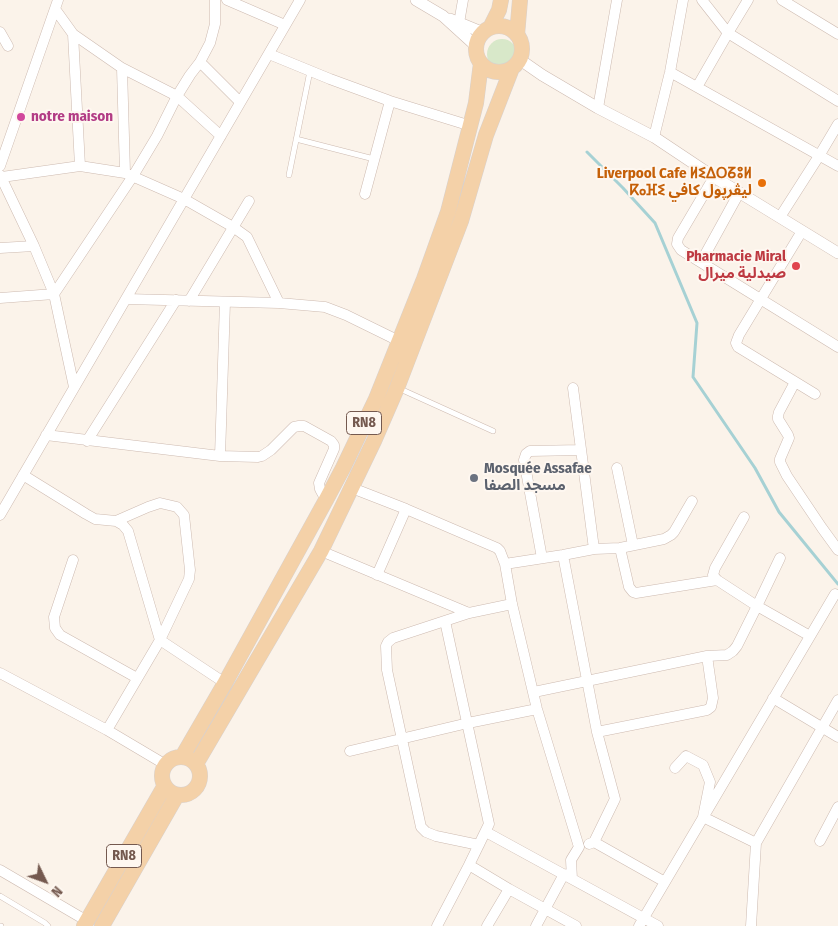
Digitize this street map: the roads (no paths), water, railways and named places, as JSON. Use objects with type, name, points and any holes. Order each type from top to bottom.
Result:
[{"type":"main road","points":[[476,46],[498,10],[501,0]]},
{"type":"main road","name":"RN8","points":[[196,764],[321,551],[397,388],[461,221],[486,135],[521,53],[522,46],[517,34],[520,0]]},
{"type":"main road","points":[[487,30],[497,26],[505,27],[517,34]]},
{"type":"main road","name":"RN8","points":[[182,757],[226,683],[326,500],[376,399],[424,279],[448,212],[476,103],[481,62],[476,46]]},
{"type":"main road","points":[[481,62],[492,71],[499,72],[506,71],[516,64]]},
{"type":"main road","points":[[164,786],[170,792],[177,795],[188,794],[199,784],[200,773],[196,764],[189,759],[182,757],[173,759],[166,765]]},
{"type":"main road","name":"RN8","points":[[86,923],[164,786],[162,773],[166,765]]},
{"type":"main road","name":"RN8","points":[[102,926],[177,795]]},
{"type":"street","points":[[54,294],[129,174],[157,136],[177,96],[200,62],[210,43],[215,24],[215,0]]},
{"type":"street","points":[[227,0],[285,25]]},
{"type":"street","points":[[0,515],[4,500],[23,475],[300,0]]},
{"type":"street","points":[[416,0],[459,23],[487,30]]},
{"type":"street","points":[[459,23],[463,0]]},
{"type":"street","points":[[598,108],[617,0]]},
{"type":"street","points":[[654,137],[670,72],[683,0]]},
{"type":"street","points":[[702,0],[728,33],[838,101]]},
{"type":"street","points":[[697,87],[748,0]]},
{"type":"street","points":[[783,0],[838,34]]},
{"type":"street","points":[[56,5],[73,34],[122,68],[177,96],[221,136]]},
{"type":"street","points":[[0,166],[56,5]]},
{"type":"street","points":[[443,16],[476,46]]},
{"type":"street","points":[[0,32],[8,46]]},
{"type":"street","points":[[73,34],[80,166]]},
{"type":"street","points":[[268,54],[390,101],[470,126]]},
{"type":"street","points":[[200,62],[240,102]]},
{"type":"street","points":[[516,64],[542,75],[598,108],[654,137],[714,177],[838,253]]},
{"type":"street","points":[[122,68],[129,174]]},
{"type":"street","points":[[670,72],[838,166]]},
{"type":"street","points":[[366,194],[390,101]]},
{"type":"street","points":[[780,217],[838,124]]},
{"type":"street","points":[[74,387],[54,294],[1,176],[80,166],[129,174],[184,199],[247,237],[279,303]]},
{"type":"street","points":[[714,177],[678,238],[677,244],[681,250],[838,347]]},
{"type":"street","points":[[701,262],[739,192]]},
{"type":"street","points":[[189,301],[249,202]]},
{"type":"street","points":[[802,231],[736,343],[738,347],[815,394]]},
{"type":"street","points":[[0,248],[34,246]]},
{"type":"street","points":[[0,298],[54,294]]},
{"type":"street","points":[[126,299],[279,303],[326,307],[399,341]]},
{"type":"street","points":[[88,441],[176,300]]},
{"type":"street","points":[[220,456],[225,302]]},
{"type":"street","points":[[795,382],[778,416],[789,438],[780,462],[797,491],[838,550]]},
{"type":"street","points":[[573,388],[594,549]]},
{"type":"street","points":[[46,435],[220,456],[243,457],[262,456],[271,450],[294,427],[304,426],[331,441],[334,445],[319,484],[326,500]]},
{"type":"street","points":[[542,558],[524,460],[526,454],[530,451],[581,450]]},
{"type":"street","points":[[617,468],[633,545]]},
{"type":"street","points":[[23,475],[95,519],[116,521],[123,525],[128,531],[160,640],[226,683]]},
{"type":"street","points":[[352,488],[497,548],[505,564],[512,604],[537,709],[579,847]]},
{"type":"street","points":[[505,564],[594,549],[620,548],[664,539],[671,535],[692,501]]},
{"type":"street","points":[[106,730],[160,640],[189,579],[190,570],[184,516],[177,507],[160,503],[116,521]]},
{"type":"street","points":[[377,575],[406,509]]},
{"type":"street","points":[[744,517],[715,568],[713,575],[717,580],[757,606],[810,636]]},
{"type":"street","points":[[620,548],[629,587],[636,593],[717,580]]},
{"type":"street","points":[[321,551],[469,613]]},
{"type":"street","points":[[536,926],[545,908],[568,877],[571,860],[579,847],[594,842],[615,798],[597,732],[564,555]]},
{"type":"street","points":[[534,692],[706,656],[727,655],[737,646],[780,558]]},
{"type":"street","points":[[73,560],[54,617],[54,628],[60,635],[137,678]]},
{"type":"street","points":[[641,922],[835,594]]},
{"type":"street","points":[[479,845],[436,836],[426,832],[421,827],[387,670],[386,646],[393,638],[469,613],[512,604]]},
{"type":"street","points":[[437,926],[489,824],[445,621]]},
{"type":"street","points":[[597,732],[706,710],[711,707],[713,698],[706,656]]},
{"type":"street","points":[[0,673],[106,730],[166,765]]},
{"type":"street","points":[[773,698],[838,737]]},
{"type":"street","points":[[751,926],[756,843],[838,700]]},
{"type":"street","points":[[350,751],[537,709]]},
{"type":"street","points":[[676,768],[686,756],[703,765],[710,782],[703,817]]},
{"type":"street","points":[[820,841],[838,807]]},
{"type":"street","points":[[703,817],[756,843]]},
{"type":"street","points":[[486,832],[568,877],[641,922],[658,926]]},
{"type":"street","points":[[594,842],[665,882]]},
{"type":"street","points":[[469,865],[576,926]]},
{"type":"street","points":[[0,870],[86,923]]},
{"type":"street","points":[[488,926],[509,889]]},
{"type":"lane","points":[[288,175],[310,71]]},
{"type":"lane","points":[[296,139],[375,159]]},
{"type":"lane","points":[[397,388],[493,431]]},
{"type":"lane","points":[[0,896],[48,926]]},
{"type":"waterway","points":[[587,152],[655,223],[697,323],[693,377],[755,468],[779,512],[838,584]]},
{"type":"place","name":"notre maison","points":[[21,117]]},
{"type":"place","name":"Liverpool Cafe ⵍⵉⵠⵔⵒⵓⵍ ⴽⴰⴼⵉ ليڤرپول كافي","points":[[762,183]]},
{"type":"place","name":"Pharmacie Miral صيدلية ميرال","points":[[796,266]]},
{"type":"place","name":"Mosquée Assafae مسجد الصفا","points":[[474,478]]}]
